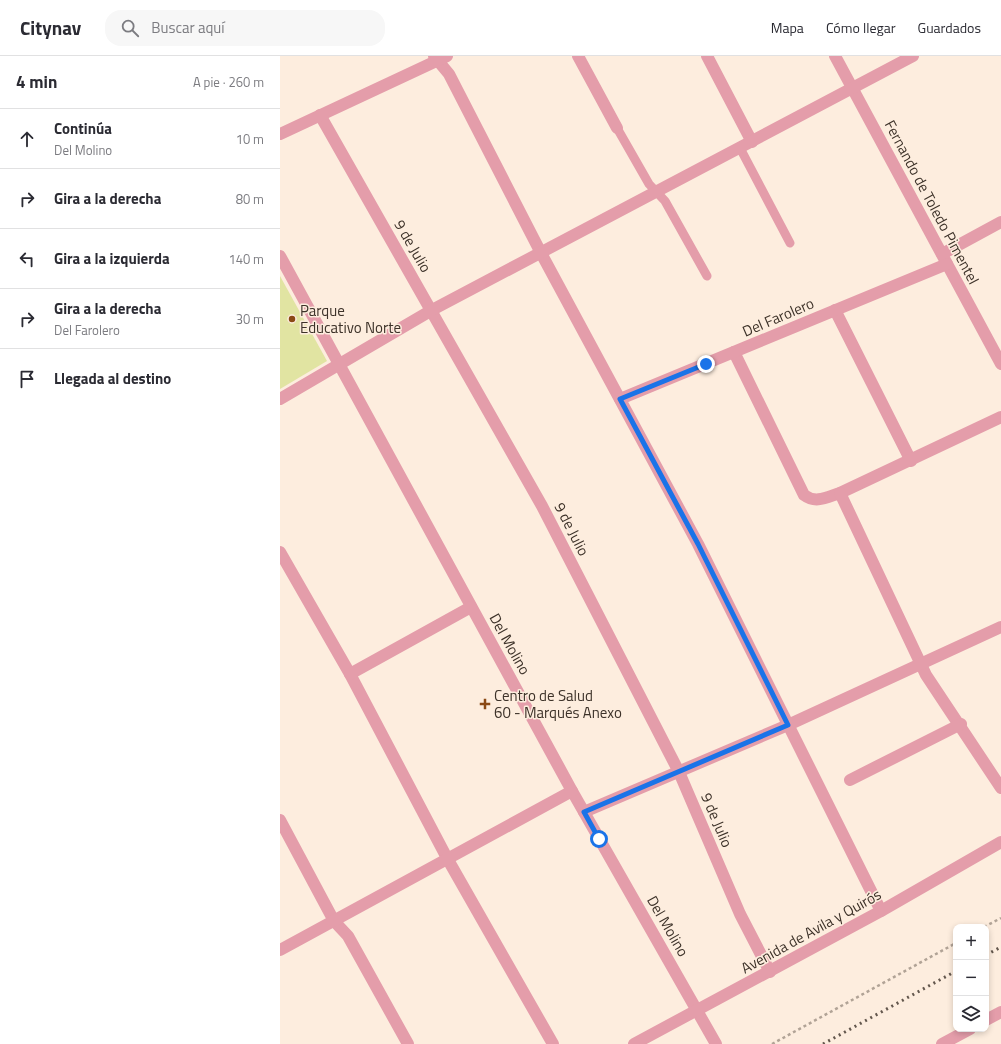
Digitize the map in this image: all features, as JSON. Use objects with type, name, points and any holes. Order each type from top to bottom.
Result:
[{"type":"street","points":[[578,56],[617,128]]},
{"type":"street","points":[[707,56],[752,142]]},
{"type":"street","name":"Fernando de Toledo Pimentel","points":[[835,56],[1001,364]]},
{"type":"street","points":[[280,399],[432,310],[913,56]]},
{"type":"street","points":[[280,134],[440,57],[541,253],[698,544],[881,911]]},
{"type":"street","name":"9 de Julio","points":[[320,115],[542,506],[679,772],[740,914],[770,972]]},
{"type":"street","name":"Del Farolero","points":[[620,399],[836,310],[945,259],[1001,222]]},
{"type":"street","name":"Del Molino","points":[[280,256],[572,791],[716,1044]]},
{"type":"street","points":[[836,310],[911,460]]},
{"type":"street","points":[[734,352],[804,495],[811,500],[840,493],[1001,417]]},
{"type":"street","points":[[840,493],[921,665],[1001,788]]},
{"type":"street","points":[[280,552],[350,674],[447,858],[553,1044]]},
{"type":"street","points":[[350,674],[471,607]]},
{"type":"street","points":[[584,812],[788,725],[1001,628]]},
{"type":"street","points":[[850,780],[960,724]]},
{"type":"street","points":[[280,950],[572,791]]},
{"type":"street","points":[[280,820],[334,921],[348,936],[408,1044]]},
{"type":"street","name":"Avenida de Avila y Quirós","points":[[634,1044],[881,911],[1001,842]]},
{"type":"street","points":[[989,1018],[1001,1012]]},
{"type":"street","points":[[942,1044],[964,1032]]},
{"type":"lane","points":[[617,128],[649,184],[665,201],[707,276]]},
{"type":"lane","points":[[740,148],[790,243]]},
{"type":"path","points":[[989,924],[1001,918]]},
{"type":"path","points":[[772,1044],[953,945]]},
{"type":"green space","name":"Parque Educativo Norte","points":[[280,276],[327,361],[280,389]]},
{"type":"railway","points":[[989,953],[1001,947]]},
{"type":"railway","points":[[823,1044],[953,973]]},
{"type":"place","name":"Parque Educativo Norte","points":[[292,319]]},
{"type":"place","name":"Centro de Salud 60 - Marqués Anexo","points":[[485,704]]},
{"type":"route","points":[[599,839],[584,812],[788,725],[698,544],[620,399],[706,364]]}]
